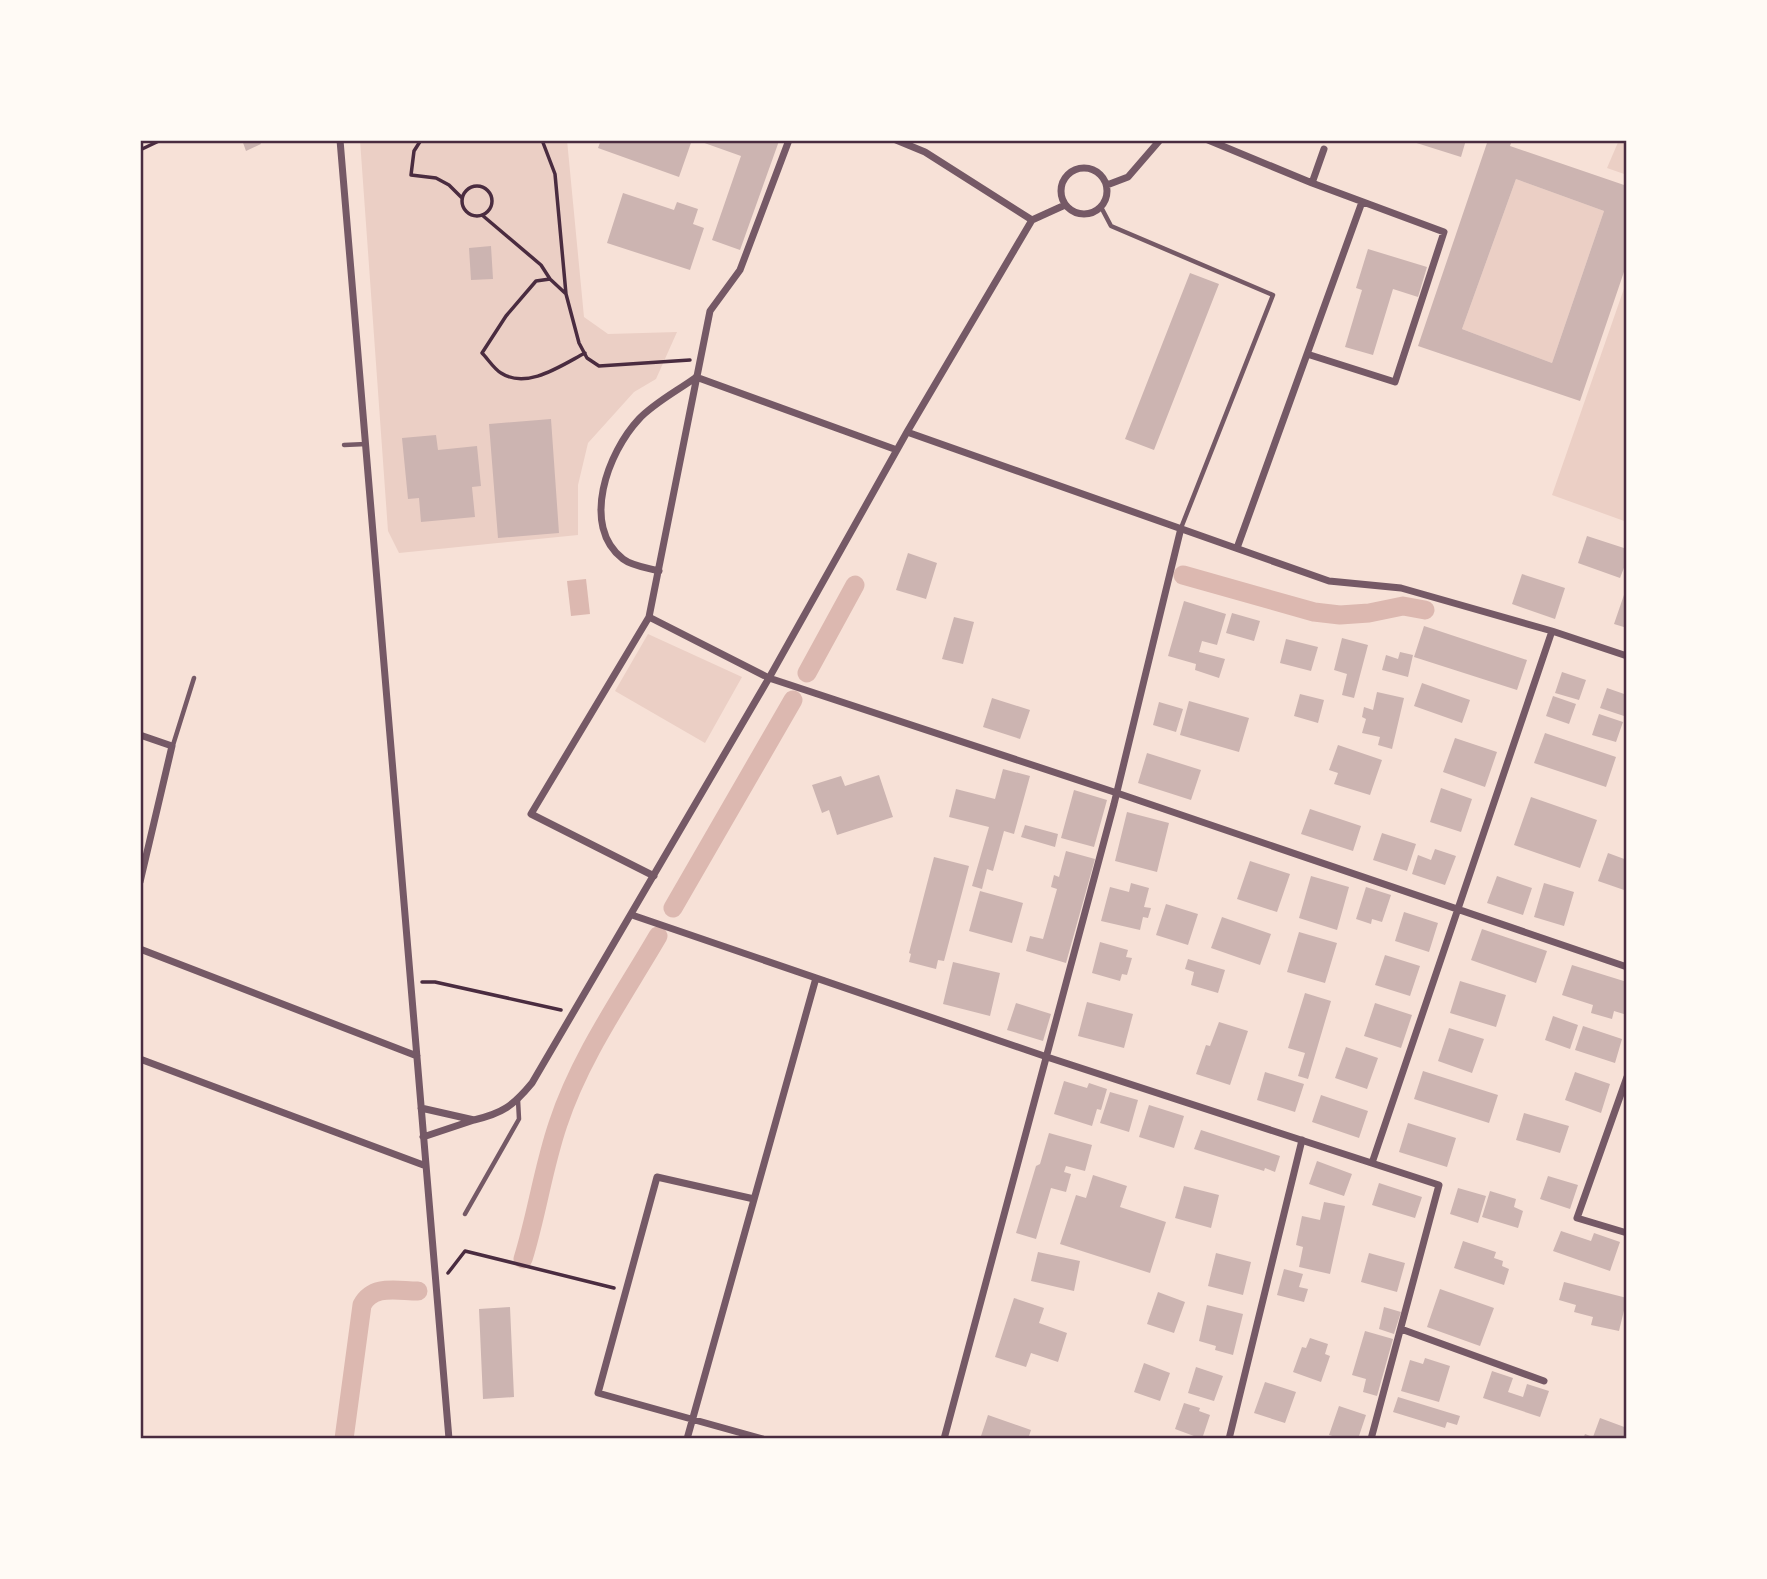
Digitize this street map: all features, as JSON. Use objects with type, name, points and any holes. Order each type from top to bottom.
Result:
[{"type":"street","points":[[340,140],[449,1439]]},
{"type":"street","points":[[654,876],[531,814],[649,617],[710,311],[740,270],[789,140]]},
{"type":"street","points":[[896,140],[925,152],[1032,220]]},
{"type":"street","points":[[1107,185],[1129,177],[1160,140]]},
{"type":"street","points":[[1208,140],[1312,183],[1444,232],[1395,382],[1307,354]]},
{"type":"street","points":[[1312,183],[1324,149]]},
{"type":"street","points":[[1077,168],[1091,168],[1098,172],[1107,185],[1108,193],[1101,207],[1086,214],[1079,214],[1065,205],[1062,198],[1065,177],[1077,168]]},
{"type":"street","points":[[1237,548],[1362,202]]},
{"type":"street","points":[[424,1137],[508,1108],[532,1083],[632,915],[907,432],[1032,220],[1065,205]]},
{"type":"street","points":[[696,377],[897,450]]},
{"type":"street","points":[[659,571],[625,560],[606,541],[601,505],[607,472],[620,443],[640,417],[696,377]]},
{"type":"street","points":[[907,432],[1329,581],[1401,588],[1552,631],[1627,656]]},
{"type":"street","points":[[944,1439],[1048,1057],[1181,528]]},
{"type":"street","points":[[649,617],[769,678],[1627,967]]},
{"type":"street","points":[[1372,1163],[1552,631]]},
{"type":"street","points":[[140,734],[172,746],[140,881]]},
{"type":"street","points":[[632,915],[1048,1057],[1439,1185],[1371,1439]]},
{"type":"street","points":[[140,949],[417,1056]]},
{"type":"street","points":[[687,1439],[816,978]]},
{"type":"street","points":[[140,1059],[426,1166]]},
{"type":"street","points":[[1627,1076],[1577,1218],[1627,1233]]},
{"type":"street","points":[[421,1108],[474,1120]]},
{"type":"street","points":[[1229,1439],[1302,1140]]},
{"type":"street","points":[[754,1199],[657,1177],[598,1393],[763,1439]]},
{"type":"street","points":[[1401,1329],[1544,1381]]},
{"type":"lane","points":[[1101,207],[1111,226],[1273,295],[1181,528]]},
{"type":"lane","points":[[344,445],[366,444]]},
{"type":"lane","points":[[172,746],[194,678]]},
{"type":"lane","points":[[466,1214],[519,1119],[518,1100]]},
{"type":"path","points":[[140,150],[160,140]]},
{"type":"path","points":[[421,140],[414,151],[411,175],[436,178],[449,185],[462,199],[467,213],[482,215],[490,209],[493,200],[486,188],[471,186],[462,199]]},
{"type":"path","points":[[542,140],[555,173],[566,294],[579,343],[587,358],[600,366],[699,359]]},
{"type":"path","points":[[482,215],[541,265],[550,279],[566,294]]},
{"type":"path","points":[[550,279],[536,281],[506,316],[482,353],[500,373],[513,379],[545,374],[584,353]]},
{"type":"path","points":[[410,982],[435,982],[574,1013]]},
{"type":"path","points":[[435,1274],[450,1273],[466,1251],[626,1291]]},
{"type":"shaded area","points":[[360,140],[567,140],[584,317],[608,334],[677,332],[656,379],[634,392],[588,443],[578,485],[578,535],[399,553],[388,531]]},
{"type":"shaded area","points":[[1619,140],[1627,140],[1627,175],[1607,168]]},
{"type":"shaded area","points":[[1516,179],[1604,211],[1552,363],[1462,329]]},
{"type":"shaded area","points":[[1627,280],[1627,522],[1552,495]]},
{"type":"shaded area","points":[[586,579],[590,614],[571,616],[567,581]]},
{"type":"shaded area","points":[[648,634],[742,677],[705,743],[615,691]]},
{"type":"building","points":[[242,140],[259,140],[261,144],[246,151]]},
{"type":"building","points":[[601,140],[692,140],[679,177],[598,148]]},
{"type":"building","points":[[696,140],[779,141],[740,250],[712,240],[741,156]]},
{"type":"building","points":[[1407,140],[1466,140],[1461,157]]},
{"type":"building","points":[[1488,140],[1512,140],[1510,146],[1627,186],[1627,263],[1580,401],[1418,346]],"holes":[[[1516,179],[1604,211],[1552,363],[1462,329]]]},
{"type":"building","points":[[623,193],[674,210],[677,202],[698,209],[693,224],[704,228],[690,270],[607,243]]},
{"type":"building","points":[[491,246],[493,279],[471,280],[469,248]]},
{"type":"building","points":[[1368,249],[1427,267],[1418,297],[1393,289],[1373,355],[1345,347],[1362,290],[1356,288]]},
{"type":"building","points":[[1190,273],[1219,284],[1154,450],[1125,439]]},
{"type":"building","points":[[551,419],[559,533],[498,538],[489,424]]},
{"type":"building","points":[[436,435],[438,450],[477,446],[481,486],[472,487],[475,517],[421,522],[419,498],[408,499],[402,438]]},
{"type":"building","points":[[1587,536],[1627,549],[1627,560],[1620,578],[1578,563]]},
{"type":"building","points":[[908,553],[937,563],[926,599],[896,590]]},
{"type":"building","points":[[1522,574],[1565,588],[1555,619],[1512,604]]},
{"type":"building","points":[[1627,586],[1627,628],[1614,624]]},
{"type":"building","points":[[1184,601],[1226,614],[1217,645],[1202,641],[1199,652],[1225,659],[1219,678],[1195,670],[1196,664],[1168,656]]},
{"type":"building","points":[[1232,613],[1260,621],[1254,641],[1226,633]]},
{"type":"building","points":[[954,617],[974,622],[963,664],[942,659]]},
{"type":"building","points":[[1424,626],[1527,660],[1517,690],[1414,657]]},
{"type":"building","points":[[1342,638],[1368,645],[1354,698],[1342,695],[1347,674],[1334,670]]},
{"type":"building","points":[[1286,639],[1318,647],[1311,671],[1280,663]]},
{"type":"building","points":[[1400,652],[1413,655],[1408,677],[1382,670],[1386,655],[1398,659]]},
{"type":"building","points":[[1562,672],[1586,680],[1579,700],[1555,693]]},
{"type":"building","points":[[1422,683],[1470,700],[1462,723],[1414,706]]},
{"type":"building","points":[[1607,688],[1627,695],[1624,716],[1600,708]]},
{"type":"building","points":[[1377,692],[1404,698],[1392,749],[1378,745],[1380,737],[1362,733],[1366,719],[1362,717],[1364,707],[1373,710]]},
{"type":"building","points":[[1300,694],[1324,700],[1318,723],[1294,716]]},
{"type":"building","points":[[1553,696],[1576,704],[1569,724],[1546,716]]},
{"type":"building","points":[[992,698],[1030,710],[1020,739],[983,727]]},
{"type":"building","points":[[1189,701],[1249,718],[1239,752],[1180,735]]},
{"type":"building","points":[[1159,702],[1183,709],[1176,732],[1153,725]]},
{"type":"building","points":[[1599,714],[1623,722],[1616,742],[1592,735]]},
{"type":"building","points":[[1545,733],[1616,757],[1606,787],[1534,763]]},
{"type":"building","points":[[1455,738],[1497,752],[1485,787],[1443,772]]},
{"type":"building","points":[[1338,745],[1382,760],[1370,795],[1334,784],[1338,773],[1329,770]]},
{"type":"building","points":[[1147,753],[1201,770],[1191,800],[1138,783]]},
{"type":"building","points":[[1003,769],[1030,776],[1014,834],[1004,831],[993,871],[987,869],[982,889],[972,886],[989,827],[949,817],[956,789],[995,799]]},
{"type":"building","points":[[879,775],[893,817],[837,835],[829,810],[822,813],[812,785],[841,776],[845,786]]},
{"type":"building","points":[[1441,788],[1472,799],[1461,832],[1430,822]]},
{"type":"building","points":[[1074,790],[1107,800],[1094,847],[1061,838]]},
{"type":"building","points":[[1531,797],[1597,820],[1580,868],[1514,845]]},
{"type":"building","points":[[1310,809],[1361,826],[1353,851],[1301,834]]},
{"type":"building","points":[[1127,812],[1169,823],[1157,872],[1115,861]]},
{"type":"building","points":[[1025,825],[1058,834],[1055,847],[1021,837]]},
{"type":"building","points":[[1382,833],[1416,844],[1407,871],[1373,860]]},
{"type":"building","points":[[1435,849],[1456,856],[1445,885],[1412,874],[1418,855],[1431,860]]},
{"type":"building","points":[[1066,851],[1095,859],[1066,963],[1026,951],[1030,936],[1043,939],[1057,889],[1051,887],[1054,875],[1059,877]]},
{"type":"building","points":[[1608,853],[1627,860],[1627,891],[1598,881]]},
{"type":"building","points":[[934,857],[969,866],[944,961],[938,960],[936,969],[909,962]]},
{"type":"building","points":[[1250,861],[1290,874],[1277,912],[1237,899]]},
{"type":"building","points":[[1311,876],[1349,887],[1337,930],[1299,918]]},
{"type":"building","points":[[1497,876],[1532,888],[1523,915],[1487,903]]},
{"type":"building","points":[[1131,883],[1149,888],[1144,907],[1151,908],[1148,918],[1143,917],[1140,930],[1101,921],[1110,887],[1129,892]]},
{"type":"building","points":[[1544,883],[1574,892],[1564,926],[1534,917]]},
{"type":"building","points":[[1366,887],[1391,895],[1382,922],[1372,919],[1371,924],[1356,919]]},
{"type":"building","points":[[980,891],[1023,903],[1012,943],[969,931]]},
{"type":"building","points":[[1166,904],[1198,914],[1188,945],[1156,935]]},
{"type":"building","points":[[1404,912],[1438,923],[1429,952],[1395,941]]},
{"type":"building","points":[[1222,917],[1271,934],[1260,965],[1211,948]]},
{"type":"building","points":[[1482,929],[1547,951],[1536,983],[1471,960]]},
{"type":"building","points":[[1299,932],[1337,943],[1325,983],[1287,972]]},
{"type":"building","points":[[1100,942],[1128,950],[1126,957],[1132,958],[1127,975],[1122,974],[1120,981],[1092,973]]},
{"type":"building","points":[[1385,955],[1420,966],[1410,996],[1375,985]]},
{"type":"building","points":[[1188,959],[1225,970],[1218,993],[1191,985],[1194,972],[1185,969]]},
{"type":"building","points":[[953,962],[1000,973],[990,1016],[943,1004]]},
{"type":"building","points":[[1572,965],[1627,982],[1627,1015],[1614,1011],[1612,1019],[1591,1013],[1593,1005],[1562,995]]},
{"type":"building","points":[[1460,981],[1506,995],[1496,1027],[1450,1013]]},
{"type":"building","points":[[1305,993],[1331,1001],[1308,1079],[1298,1076],[1305,1053],[1288,1048]]},
{"type":"building","points":[[1087,1002],[1133,1014],[1124,1048],[1078,1036]]},
{"type":"building","points":[[1016,1003],[1051,1014],[1043,1041],[1007,1030]]},
{"type":"building","points":[[1375,1003],[1412,1015],[1401,1048],[1364,1036]]},
{"type":"building","points":[[1553,1016],[1578,1025],[1570,1049],[1545,1040]]},
{"type":"building","points":[[1219,1022],[1248,1031],[1230,1085],[1196,1074],[1206,1045],[1210,1046]]},
{"type":"building","points":[[1583,1026],[1622,1039],[1615,1063],[1575,1050]]},
{"type":"building","points":[[1449,1028],[1484,1039],[1472,1073],[1438,1061]]},
{"type":"building","points":[[1346,1047],[1378,1058],[1367,1089],[1335,1078]]},
{"type":"building","points":[[1423,1071],[1498,1095],[1489,1123],[1414,1099]]},
{"type":"building","points":[[1265,1072],[1304,1084],[1295,1112],[1257,1100]]},
{"type":"building","points":[[1575,1072],[1610,1084],[1601,1113],[1565,1100]]},
{"type":"building","points":[[1064,1081],[1087,1088],[1089,1083],[1107,1089],[1101,1110],[1097,1109],[1092,1126],[1054,1114]]},
{"type":"building","points":[[1110,1092],[1138,1100],[1129,1132],[1100,1123]]},
{"type":"building","points":[[1321,1095],[1368,1111],[1359,1138],[1312,1122]]},
{"type":"building","points":[[1149,1105],[1184,1116],[1174,1148],[1139,1137]]},
{"type":"building","points":[[1524,1113],[1569,1126],[1560,1153],[1516,1140]]},
{"type":"building","points":[[1408,1123],[1456,1138],[1447,1167],[1399,1152]]},
{"type":"building","points":[[1201,1130],[1280,1156],[1275,1172],[1194,1149]]},
{"type":"building","points":[[1049,1133],[1092,1145],[1085,1171],[1066,1166],[1064,1172],[1071,1174],[1066,1192],[1051,1188],[1036,1239],[1016,1233]]},
{"type":"building","points":[[1317,1161],[1352,1174],[1344,1196],[1309,1184]]},
{"type":"building","points":[[1093,1175],[1127,1186],[1120,1207],[1166,1222],[1150,1273],[1060,1244],[1076,1195],[1086,1198]]},
{"type":"building","points":[[1548,1176],[1578,1185],[1570,1209],[1540,1199]]},
{"type":"building","points":[[1379,1183],[1422,1197],[1415,1218],[1372,1205]]},
{"type":"building","points":[[1184,1186],[1219,1195],[1211,1228],[1175,1218]]},
{"type":"building","points":[[1458,1188],[1486,1196],[1478,1223],[1450,1214]]},
{"type":"building","points":[[1490,1191],[1516,1199],[1514,1207],[1523,1211],[1518,1228],[1482,1217]]},
{"type":"building","points":[[1324,1202],[1345,1206],[1330,1274],[1299,1267],[1303,1247],[1296,1245],[1302,1216],[1320,1220]]},
{"type":"building","points":[[1561,1231],[1591,1241],[1594,1233],[1620,1242],[1610,1271],[1553,1251]]},
{"type":"building","points":[[1463,1241],[1496,1252],[1494,1258],[1503,1261],[1502,1266],[1509,1269],[1504,1285],[1454,1268]]},
{"type":"building","points":[[1038,1252],[1080,1261],[1074,1291],[1031,1281]]},
{"type":"building","points":[[1216,1253],[1251,1262],[1243,1295],[1208,1286]]},
{"type":"building","points":[[1369,1253],[1405,1263],[1397,1292],[1361,1282]]},
{"type":"building","points":[[1284,1269],[1303,1274],[1299,1287],[1308,1289],[1304,1302],[1277,1295]]},
{"type":"building","points":[[1564,1282],[1627,1298],[1619,1331],[1591,1325],[1593,1317],[1574,1312],[1576,1305],[1559,1300]]},
{"type":"building","points":[[1440,1289],[1494,1308],[1480,1346],[1427,1327]]},
{"type":"building","points":[[1158,1292],[1185,1302],[1174,1333],[1147,1324]]},
{"type":"building","points":[[1014,1298],[1044,1308],[1039,1323],[1067,1333],[1058,1362],[1031,1353],[1026,1367],[995,1357]]},
{"type":"building","points":[[1207,1305],[1243,1314],[1233,1355],[1215,1350],[1216,1346],[1199,1341]]},
{"type":"building","points":[[510,1307],[514,1397],[483,1399],[479,1309]]},
{"type":"building","points":[[1384,1307],[1401,1312],[1394,1334],[1379,1329]]},
{"type":"building","points":[[1365,1331],[1393,1339],[1377,1396],[1363,1392],[1366,1379],[1352,1375]]},
{"type":"building","points":[[1310,1338],[1328,1344],[1325,1354],[1330,1356],[1321,1382],[1293,1372],[1302,1347],[1306,1348]]},
{"type":"building","points":[[1425,1358],[1450,1366],[1439,1402],[1401,1391],[1410,1360],[1423,1364]]},
{"type":"building","points":[[1144,1363],[1170,1373],[1160,1401],[1134,1392]]},
{"type":"building","points":[[1196,1367],[1223,1376],[1214,1401],[1188,1393]]},
{"type":"building","points":[[1492,1371],[1513,1378],[1508,1392],[1523,1397],[1527,1384],[1549,1391],[1540,1417],[1483,1398]]},
{"type":"building","points":[[1265,1382],[1296,1392],[1285,1423],[1254,1413]]},
{"type":"building","points":[[1398,1397],[1460,1416],[1457,1425],[1447,1422],[1445,1428],[1393,1412]]},
{"type":"building","points":[[1184,1403],[1200,1408],[1199,1411],[1210,1415],[1202,1439],[1175,1429]]},
{"type":"building","points":[[1339,1406],[1366,1415],[1358,1439],[1342,1439],[1329,1435]]},
{"type":"building","points":[[988,1415],[1031,1430],[1028,1439],[980,1439]]},
{"type":"building","points":[[1600,1418],[1627,1428],[1627,1439],[1583,1439],[1585,1434],[1593,1437]]},
{"type":"waterway","points":[[1183,575],[1314,612],[1340,615],[1369,613],[1403,606],[1425,610]]},
{"type":"waterway","points":[[807,673],[855,585]]},
{"type":"waterway","points":[[673,908],[793,700]]},
{"type":"waterway","points":[[523,1259],[553,1141],[567,1099],[603,1027],[658,936]]},
{"type":"waterway","points":[[344,1439],[362,1305],[367,1298],[379,1291],[418,1291]]}]
